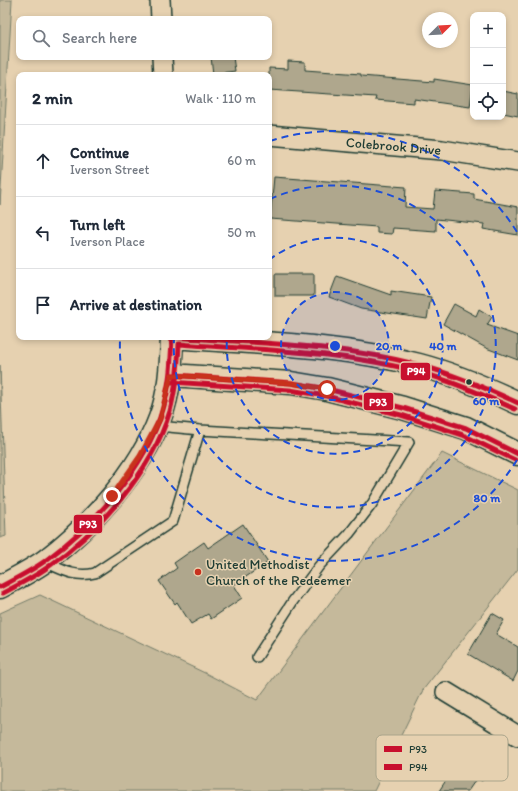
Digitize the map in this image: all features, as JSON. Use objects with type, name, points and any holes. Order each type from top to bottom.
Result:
[{"type":"main road","points":[[0,587],[44,562],[86,524],[112,496],[140,456],[156,425],[166,398],[171,375],[172,340]]},
{"type":"main road","points":[[212,340],[319,348],[419,365],[465,380],[518,403]]},
{"type":"main road","points":[[171,375],[291,383],[327,389],[403,408],[466,428],[518,454]]},
{"type":"street","points":[[160,0],[161,16]]},
{"type":"street","points":[[162,60],[163,72]]},
{"type":"street","name":"Colebrook Drive","points":[[272,135],[442,150],[518,162]]},
{"type":"street","points":[[446,692],[518,736]]},
{"type":"lane","points":[[156,425],[200,430],[409,442],[372,504],[349,534],[319,566],[293,601],[257,657]]},
{"type":"lane","points":[[44,562],[71,574],[95,574],[173,521],[200,430]]},
{"type":"shaded area","points":[[0,0],[12,0],[0,205]]},
{"type":"shaded area","points":[[0,365],[6,536],[0,538]]},
{"type":"shaded area","points":[[442,453],[518,490],[518,569],[423,690],[401,735],[376,735],[376,781],[379,781],[374,791],[0,791],[0,613],[40,595],[207,674],[257,700]]},
{"type":"building","points":[[211,60],[233,60],[235,71],[213,72]]},
{"type":"building","points":[[288,61],[305,62],[305,70],[361,74],[361,76],[434,82],[434,79],[470,85],[470,107],[414,99],[414,103],[375,100],[376,97],[272,90],[272,72],[269,72],[269,68],[288,69]]},
{"type":"building","points":[[506,92],[518,94],[518,116],[506,114]]},
{"type":"building","points":[[274,177],[406,187],[405,207],[433,209],[435,191],[474,194],[474,199],[518,207],[518,235],[483,229],[484,224],[436,219],[436,231],[393,228],[392,234],[377,233],[377,227],[272,219]]},
{"type":"building","points":[[275,274],[314,274],[314,296],[275,296]]},
{"type":"building","points":[[337,276],[391,295],[391,291],[431,297],[427,319],[361,309],[329,297]]},
{"type":"building","points":[[454,304],[476,316],[479,309],[492,317],[487,325],[518,336],[518,360],[486,348],[443,324]]},
{"type":"building","name":"United Methodist Church of the Redeemer","points":[[243,524],[268,562],[234,585],[242,598],[211,619],[208,614],[191,624],[177,602],[175,604],[159,581],[177,568],[174,563],[204,542],[208,548]]},
{"type":"building","points":[[492,613],[504,620],[496,634],[518,647],[518,671],[513,681],[468,654]]},
{"type":"building","points":[[446,781],[475,781],[468,791],[439,791]]},
{"type":"transit line","name":"P93","points":[[0,587],[40,565],[64,546],[99,513],[116,494],[130,474],[144,453],[155,432],[163,409],[169,382],[172,340]]},
{"type":"transit line","name":"P93","points":[[218,340],[327,348],[389,358],[419,365],[457,377],[518,403]]},
{"type":"transit line","name":"P94","points":[[3,593],[48,567],[86,536],[104,518],[137,478],[161,434],[170,411],[174,394],[179,344],[300,352],[330,355],[390,365],[444,380],[515,409]]},
{"type":"transit line","name":"P93","points":[[171,375],[291,383],[327,389],[403,408],[466,428],[518,454]]},
{"type":"transit line","name":"P94","points":[[171,382],[290,390],[326,396],[401,415],[463,435],[515,460]]},
{"type":"place","name":"United Methodist Church of the Redeemer","points":[[198,572]]},
{"type":"route","points":[[112,496],[140,456],[160,419],[171,375],[291,383],[327,389]]}]
